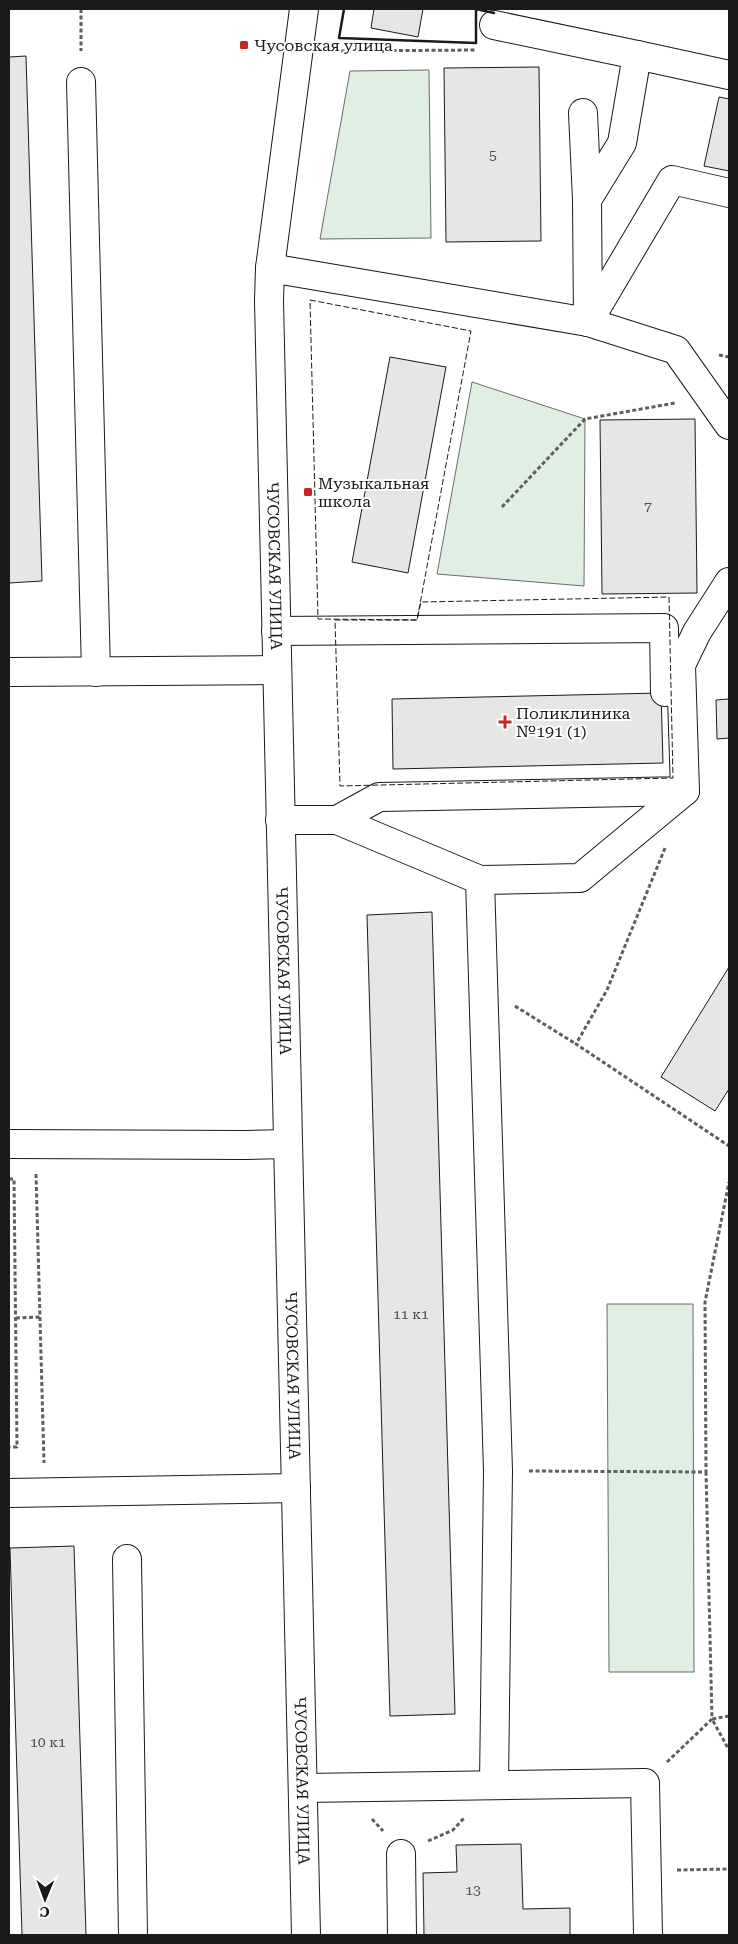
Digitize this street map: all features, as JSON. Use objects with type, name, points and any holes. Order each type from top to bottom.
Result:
[{"type":"street","name":"ЧУСОВСКАЯ УЛИЦА","points":[[304,9],[270,268],[269,300],[306,1935]]},
{"type":"street","points":[[490,38],[637,55],[729,75]]},
{"type":"street","points":[[587,200],[622,143],[637,55]]},
{"type":"street","points":[[82,82],[96,672]]},
{"type":"street","points":[[583,113],[587,200],[588,322]]},
{"type":"street","points":[[588,322],[672,180],[729,193]]},
{"type":"street","points":[[270,268],[588,322],[676,350],[729,425]]},
{"type":"street","points":[[280,820],[337,820],[480,880],[580,878],[676,791],[681,665],[697,632],[729,582]]},
{"type":"street","points":[[276,631],[664,628],[676,791]]},
{"type":"street","points":[[9,672],[277,670]]},
{"type":"street","points":[[337,820],[379,796],[676,791]]},
{"type":"street","points":[[480,880],[498,1471],[494,1784]]},
{"type":"street","points":[[22,1144],[288,1144]]},
{"type":"street","points":[[9,1493],[296,1488]]},
{"type":"street","points":[[127,1559],[133,1935]]},
{"type":"street","points":[[304,1788],[645,1783],[648,1935]]},
{"type":"street","points":[[401,1854],[402,1935]]},
{"type":"path","points":[[81,9],[82,82]]},
{"type":"path","points":[[334,51],[370,51],[490,38]]},
{"type":"path","points":[[370,51],[373,39]]},
{"type":"path","points":[[502,507],[585,419],[709,396]]},
{"type":"path","points":[[576,1044],[607,990],[668,842]]},
{"type":"path","points":[[483,986],[576,1044],[729,1146]]},
{"type":"path","points":[[22,1144],[40,1317],[44,1492]]},
{"type":"path","points":[[9,1178],[14,1179],[17,1447],[9,1447]]},
{"type":"path","points":[[729,1182],[705,1302],[706,1472],[712,1720],[729,1750]]},
{"type":"path","points":[[16,1318],[40,1317]]},
{"type":"path","points":[[498,1471],[706,1472]]},
{"type":"path","points":[[645,1783],[712,1720],[729,1716]]},
{"type":"path","points":[[346,1788],[401,1854],[453,1830],[494,1784]]},
{"type":"path","points":[[647,1871],[729,1869]]},
{"type":"green space","points":[[429,70],[431,238],[320,239],[350,71]]},
{"type":"green space","points":[[472,382],[585,419],[584,586],[437,574]]},
{"type":"green space","points":[[607,1304],[693,1304],[694,1672],[609,1672]]},
{"type":"building","points":[[374,9],[423,9],[418,37],[371,28]]},
{"type":"building","points":[[26,56],[42,581],[9,583],[9,57]]},
{"type":"building","points":[[539,67],[541,241],[446,242],[444,68]]},
{"type":"building","points":[[719,97],[729,99],[729,171],[704,166]]},
{"type":"building","points":[[390,357],[446,367],[408,573],[352,562]]},
{"type":"building","points":[[695,419],[697,593],[602,594],[600,420]]},
{"type":"building","points":[[661,693],[663,763],[393,769],[392,699]]},
{"type":"building","points":[[729,699],[729,738],[717,739],[716,700]]},
{"type":"building","points":[[432,912],[455,1714],[390,1716],[367,915]]},
{"type":"building","points":[[729,967],[729,1089],[715,1111],[661,1077]]},
{"type":"building","points":[[74,1546],[86,1935],[22,1935],[10,1548]]},
{"type":"building","points":[[521,1844],[523,1909],[570,1908],[570,1935],[424,1935],[423,1873],[457,1872],[456,1845]]},
{"type":"fence","points":[[310,300],[471,331],[417,620],[318,619],[310,300]]},
{"type":"fence","points":[[669,597],[673,778],[340,786],[335,620],[417,620],[421,602],[669,597]]},
{"type":"wall","points":[[344,9],[339,38],[476,43],[476,9],[494,13]]},
{"type":"place","name":"Чусовская улица","points":[[244,45]]},
{"type":"place","name":"Музыкальная школа","points":[[308,492]]},
{"type":"place","name":"Поликлиника №191 (1)","points":[[505,722]]}]
